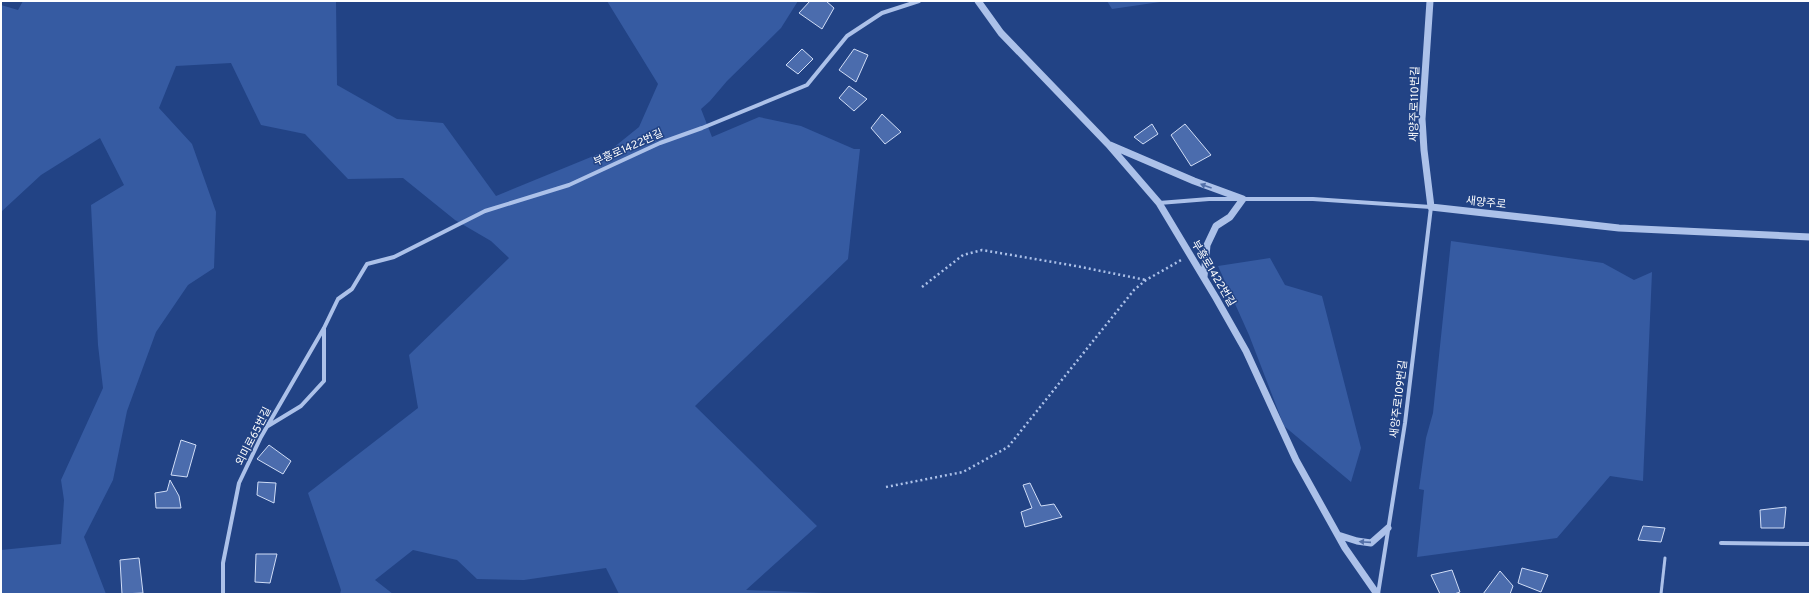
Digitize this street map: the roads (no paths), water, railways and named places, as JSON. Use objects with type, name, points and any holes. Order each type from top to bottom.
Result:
[{"type":"street","name":"부흥로1422번길","points":[[338,299],[352,289],[367,264],[394,257],[485,211],[569,185],[660,143],[702,128],[807,85],[847,36],[882,13],[919,1]]},
{"type":"street","name":"부흥로1422번길","points":[[978,1],[1001,33],[1108,144],[1158,203],[1204,277],[1246,351],[1296,460],[1338,535],[1377,594]]},
{"type":"street","name":"새양주로110번길","points":[[1430,1],[1422,119],[1431,207]]},
{"type":"street","points":[[1108,144],[1194,181],[1243,199],[1230,217],[1216,226],[1207,245],[1204,277]]},
{"type":"street","name":"새양주로","points":[[1158,203],[1209,199],[1313,199],[1431,207],[1618,228],[1810,237]]},
{"type":"street","name":"새양주로109번길","points":[[1377,594],[1405,423],[1431,207]]},
{"type":"street","name":"외미로65번길","points":[[223,594],[223,563],[239,483],[260,436],[268,426],[324,328],[338,299]]},
{"type":"street","points":[[268,426],[301,406],[324,381],[324,328]]},
{"type":"street","points":[[1338,535],[1357,541],[1371,543],[1388,528]]},
{"type":"street","points":[[1721,543],[1810,544]]},
{"type":"lane","points":[[1661,594],[1665,558]]}]
